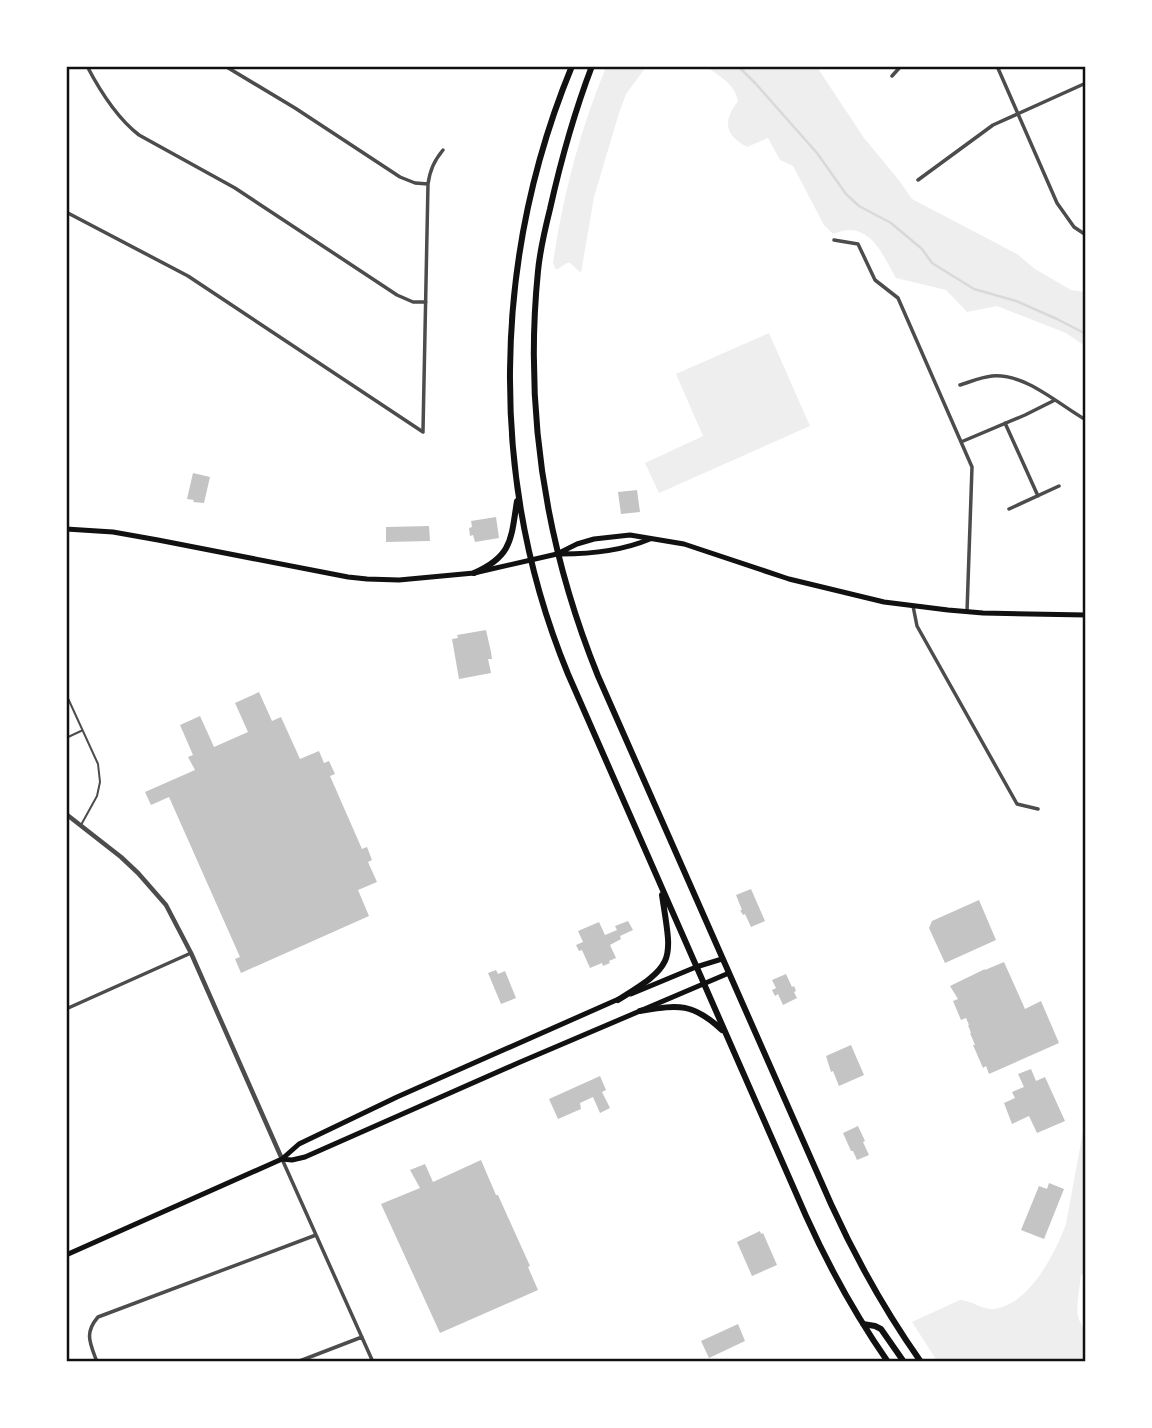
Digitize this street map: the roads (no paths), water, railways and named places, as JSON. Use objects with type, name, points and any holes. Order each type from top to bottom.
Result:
[{"type":"main road","points":[[572,66],[541,156],[526,214],[512,315],[509,387],[514,462],[532,560],[561,659],[816,1239],[843,1291],[888,1362]]},
{"type":"main road","points":[[592,66],[568,134],[538,270],[534,353],[537,431],[543,484],[557,554],[598,676],[851,1248],[878,1298],[920,1362]]},
{"type":"main road","points":[[474,573],[491,566],[502,556],[512,534],[518,495]]},
{"type":"main road","points":[[66,529],[113,532],[367,579],[419,579],[474,573],[557,554],[631,546],[650,539]]},
{"type":"main road","points":[[557,554],[584,541],[630,535],[684,544],[789,579],[856,596],[967,612],[1086,615]]},
{"type":"main road","points":[[618,1000],[654,976],[667,957],[669,941],[660,886]]},
{"type":"main road","points":[[66,1255],[282,1159],[299,1144],[397,1097],[618,1000],[722,959]]},
{"type":"main road","points":[[282,1159],[305,1157],[729,973]]},
{"type":"main road","points":[[640,1011],[677,1007],[699,1011],[725,1033],[734,1054]]},
{"type":"main road","points":[[863,1324],[881,1329],[904,1362]]},
{"type":"street","points":[[88,66],[92,77],[111,104],[139,135],[235,188],[397,295],[413,302],[426,302]]},
{"type":"street","points":[[225,66],[400,177],[415,183],[428,184]]},
{"type":"street","points":[[892,76],[901,66]]},
{"type":"street","points":[[997,66],[1056,203],[1074,227],[1086,235]]},
{"type":"street","points":[[918,180],[993,125],[1086,83]]},
{"type":"street","points":[[66,212],[188,276],[423,432],[428,184],[430,171],[443,150]]},
{"type":"street","points":[[834,240],[858,244],[875,280],[898,298],[972,467],[967,612]]},
{"type":"street","points":[[960,386],[992,376],[1005,376],[1036,387],[1086,421]]},
{"type":"street","points":[[961,442],[1055,400]]},
{"type":"street","points":[[1004,423],[1038,496]]},
{"type":"street","points":[[1009,509],[1059,486]]},
{"type":"street","points":[[913,606],[917,626],[1017,803],[1038,809]]},
{"type":"street","points":[[66,814],[121,857],[166,905],[191,953],[373,1362]]},
{"type":"street","points":[[66,1009],[191,953]]},
{"type":"street","points":[[97,1362],[88,1336],[91,1325],[98,1317],[316,1235]]},
{"type":"street","points":[[297,1362],[362,1337]]},
{"type":"lane","points":[[66,694],[98,764],[100,782],[97,796],[81,826]]},
{"type":"lane","points":[[66,738],[83,731]]},
{"type":"waterway","points":[[738,66],[817,153],[846,194],[859,206],[891,223],[922,249],[932,263],[974,289],[1016,301],[1086,334]]}]
